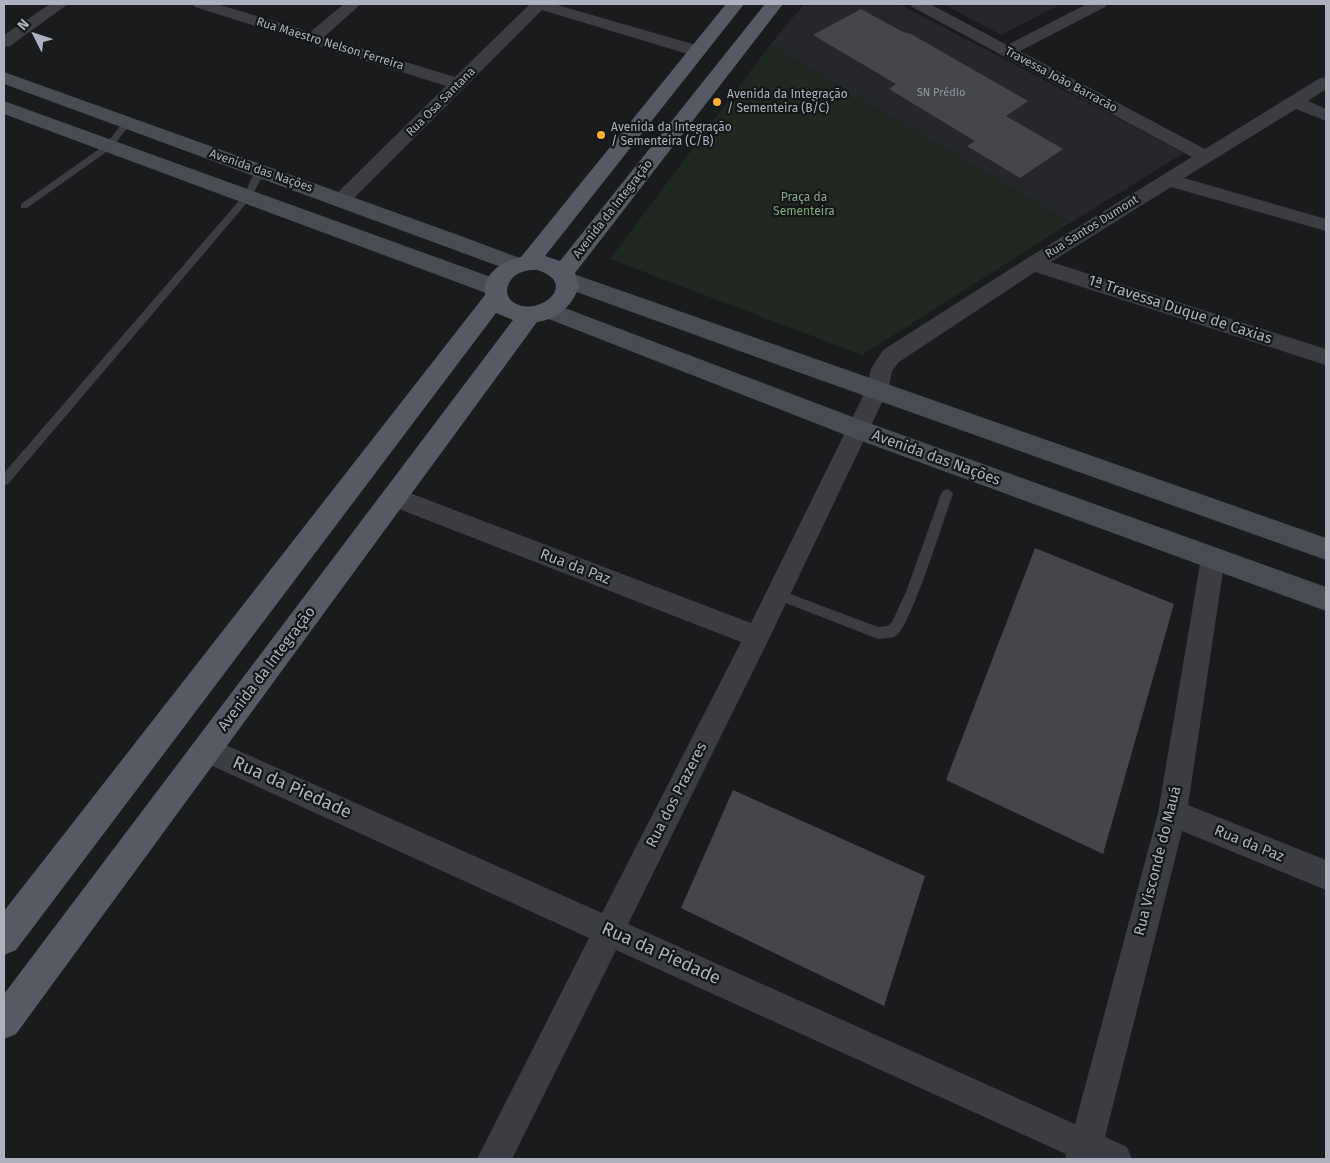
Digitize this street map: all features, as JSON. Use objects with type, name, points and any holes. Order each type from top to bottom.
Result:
[{"type":"main road","points":[[4,938],[495,292],[502,275],[522,264],[735,4]]},
{"type":"main road","name":"Avenida da Integração","points":[[565,276],[774,4]]},
{"type":"main road","name":"Avenida das Nações","points":[[4,78],[522,264]]},
{"type":"main road","name":"Avenida das Nações","points":[[4,107],[248,196],[495,292]]},
{"type":"main road","points":[[522,264],[548,264],[565,276],[803,366],[877,390],[1326,548]]},
{"type":"main road","points":[[495,292],[501,304],[509,310],[539,312],[559,305],[566,297],[569,288],[565,276]]},
{"type":"main road","name":"Avenida da Integração","points":[[4,1022],[394,497],[539,312]]},
{"type":"main road","name":"Avenida das Nações","points":[[539,312],[857,430],[1326,599]]},
{"type":"street","points":[[4,42],[60,4]]},
{"type":"street","name":"Rua Maestro Nelson Ferreira","points":[[201,4],[459,84]]},
{"type":"street","points":[[313,38],[353,4]]},
{"type":"street","points":[[539,4],[697,50]]},
{"type":"street","name":"Rua Osa Santana","points":[[342,199],[539,4]]},
{"type":"street","name":"Travessa João Barracão","points":[[918,4],[1205,156]]},
{"type":"street","points":[[1006,52],[1099,4]]},
{"type":"street","name":"Rua Santos Dumont","points":[[857,430],[877,390],[882,369],[891,356],[1033,264],[1326,82]]},
{"type":"street","points":[[1296,102],[1326,116]]},
{"type":"street","points":[[1168,180],[1326,225]]},
{"type":"street","name":"1ª Travessa Duque de Caxias","points":[[1033,264],[1326,357]]},
{"type":"street","name":"Rua dos Prazeres","points":[[494,1159],[757,636],[857,430]]},
{"type":"street","name":"Rua da Paz","points":[[394,497],[757,636]]},
{"type":"street","name":"Rua Visconde do Mauá","points":[[1083,1152],[1172,813],[1213,558]]},
{"type":"street","name":"Rua da Piedade","points":[[207,750],[609,931],[1083,1152],[1116,1159]]},
{"type":"street","name":"Rua da Paz","points":[[1172,813],[1326,874]]},
{"type":"lane","points":[[24,206],[109,146],[127,123]]},
{"type":"lane","points":[[4,481],[248,196],[260,171]]},
{"type":"lane","points":[[777,594],[878,633],[891,632],[897,626],[912,592],[947,494]]},
{"type":"shaded area","points":[[804,4],[899,4],[1184,153],[1070,223],[770,45]]},
{"type":"shaded area","points":[[943,4],[1061,4],[1001,35]]},
{"type":"green space","name":"Praça da Sementeira","points":[[770,45],[1070,223],[862,355],[610,259]]},
{"type":"building","points":[[861,9],[903,32],[911,34],[1028,101],[1006,116],[1063,149],[1020,178],[967,146],[975,141],[889,89],[896,84],[813,35]]},
{"type":"building","points":[[1035,548],[1174,604],[1103,854],[946,780]]},
{"type":"building","points":[[733,790],[925,876],[884,1006],[681,908]]},
{"type":"place","name":"Avenida da Integração / Sementeira (B/C)","points":[[717,102]]},
{"type":"place","name":"Avenida da Integração / Sementeira (C/B)","points":[[601,135]]}]
